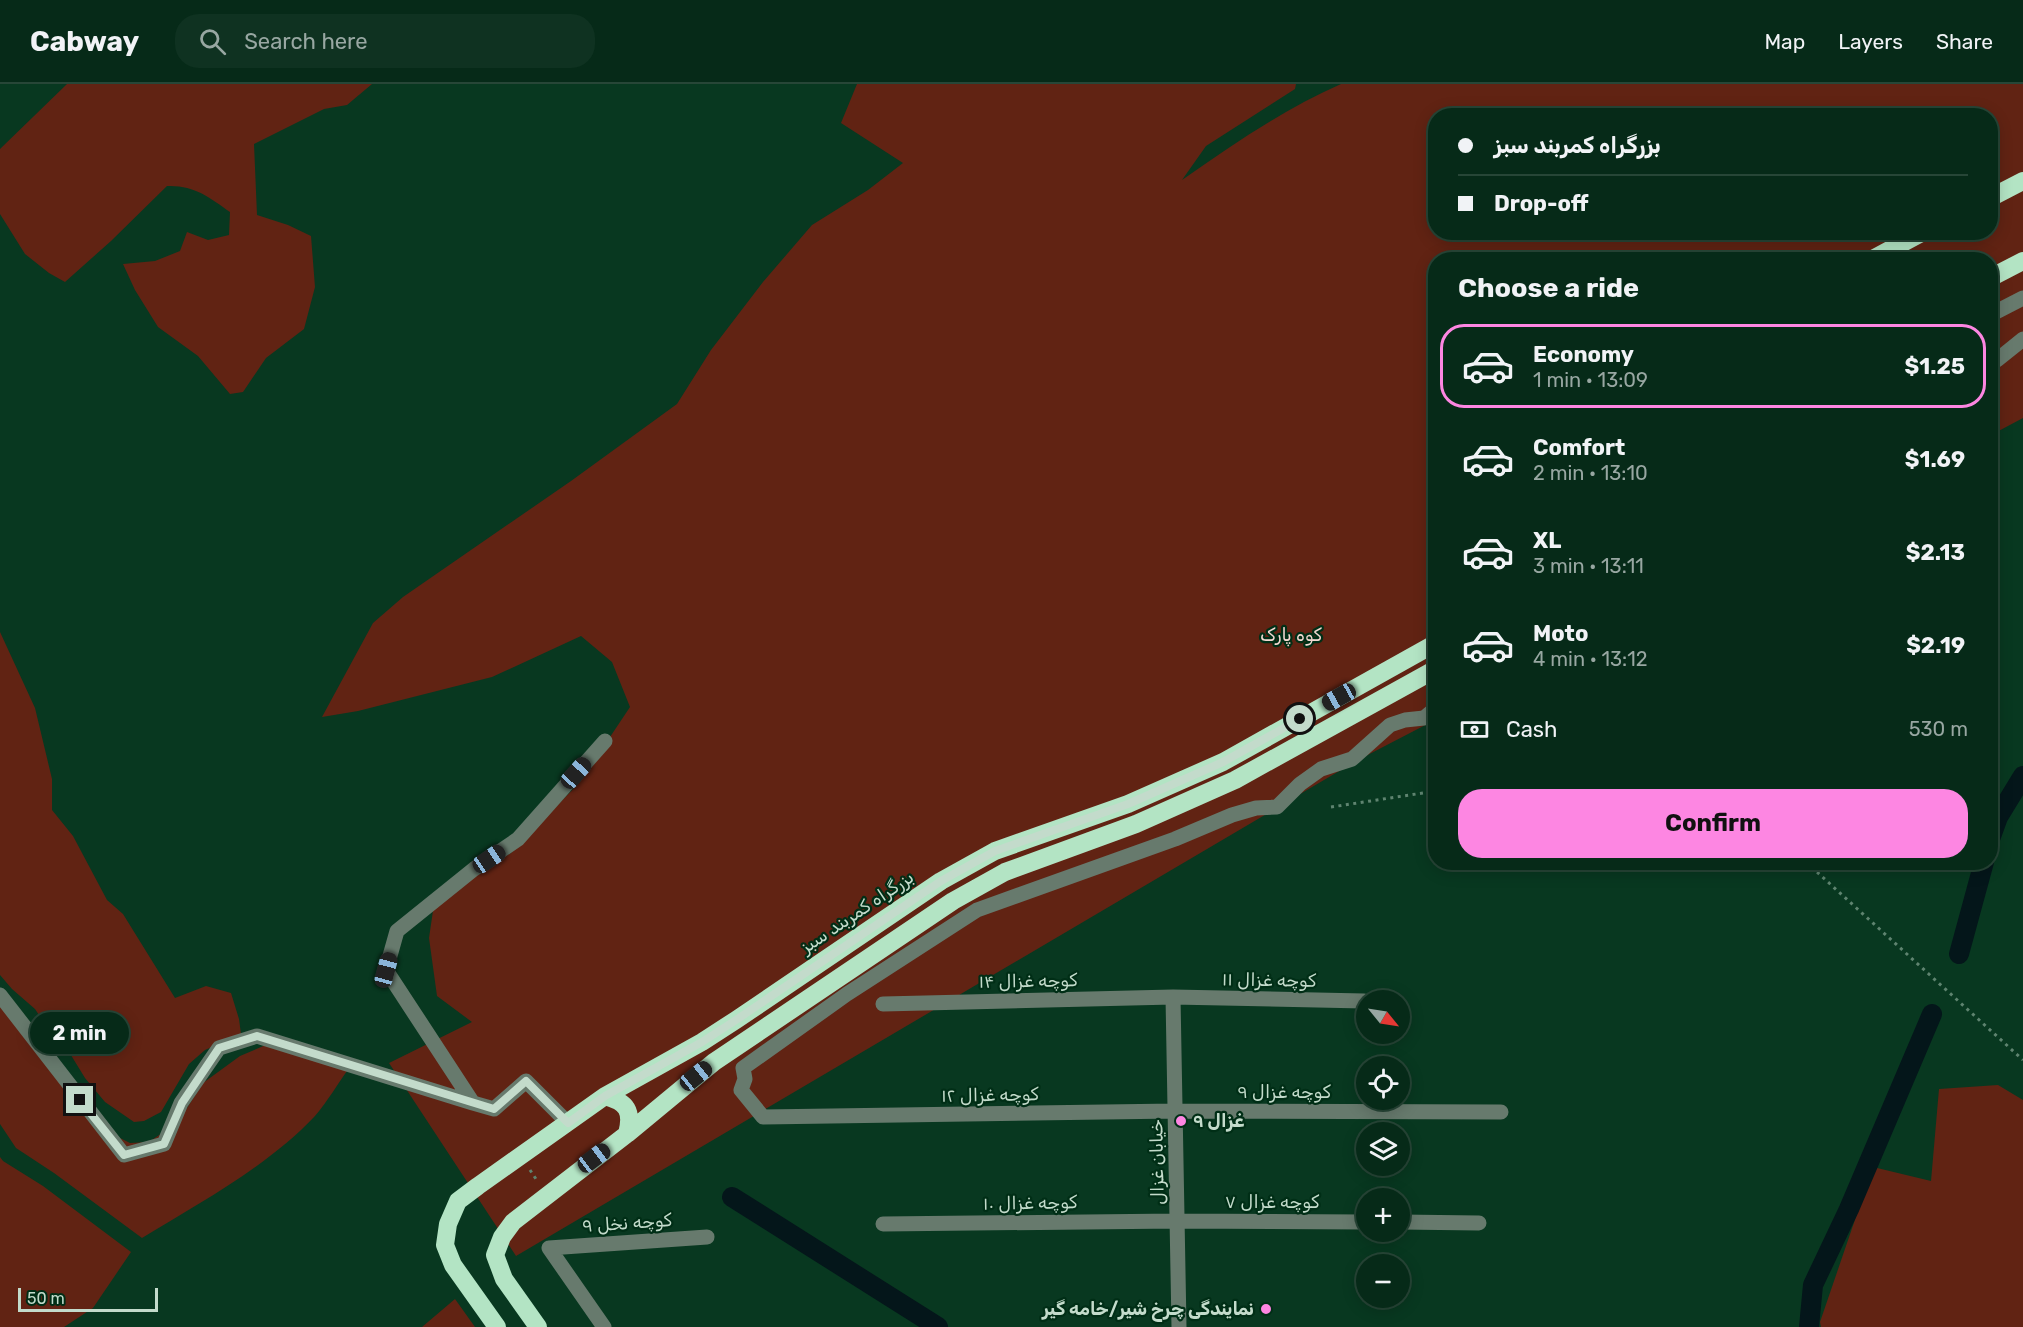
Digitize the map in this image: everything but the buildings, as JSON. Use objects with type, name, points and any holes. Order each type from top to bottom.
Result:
[{"type":"highway","points":[[1998,194],[2023,181]]},
{"type":"highway","points":[[1886,252],[1908,240]]},
{"type":"highway","points":[[1998,274],[2023,261]]},
{"type":"highway","name":"بزرگراه کمربند سبز","points":[[497,1327],[453,1264],[445,1245],[448,1224],[458,1201],[605,1096],[711,1036],[941,881],[986,856],[1128,804],[1223,762],[1428,647]]},
{"type":"highway","points":[[538,1327],[504,1279],[495,1255],[502,1237],[513,1222],[627,1134],[714,1062],[953,901],[1005,872],[1136,824],[1235,780],[1428,673]]},
{"type":"highway","points":[[605,1096],[620,1101],[627,1109],[630,1123],[627,1134]]},
{"type":"street","points":[[1998,311],[2023,298]]},
{"type":"street","points":[[1998,359],[2023,339]]},
{"type":"street","name":"کوچه غزال ۱۲","points":[[1175,1111],[763,1117],[741,1090],[745,1079],[743,1068],[867,981],[977,910],[1175,839],[1232,815],[1256,808],[1277,807],[1300,784],[1321,769],[1352,759],[1390,725],[1405,720],[1424,718],[1428,715]]},
{"type":"street","points":[[473,1103],[386,970],[397,931],[474,869],[518,839],[606,741]]},
{"type":"street","points":[[0,995],[124,1155],[164,1144],[182,1103],[219,1048],[257,1036],[494,1109],[526,1081],[568,1123]]},
{"type":"street","name":"کوچه غزال ۱۱","points":[[1173,997],[1356,1001]]},
{"type":"street","name":"کوچه غزال ۱۴","points":[[883,1004],[1173,997]]},
{"type":"street","name":"خیابان غزال","points":[[1173,997],[1179,1327]]},
{"type":"street","name":"کوچه غزال ۹","points":[[1175,1111],[1501,1112]]},
{"type":"street","name":"کوچه غزال ۷","points":[[1177,1221],[1356,1222]]},
{"type":"street","name":"کوچه غزال ۱۰","points":[[883,1224],[1177,1221]]},
{"type":"street","points":[[1410,1222],[1479,1223]]},
{"type":"street","name":"کوچه نخل ۹","points":[[604,1327],[549,1248],[707,1237]]},
{"type":"path","points":[[1331,807],[1428,792]]},
{"type":"path","points":[[1815,870],[2023,1060]]},
{"type":"path","points":[[522,1155],[546,1195]]},
{"type":"green space","points":[[67,84],[372,84],[347,105],[324,109],[254,144],[257,215],[288,225],[311,236],[315,287],[304,329],[266,358],[243,392],[230,394],[198,356],[158,327],[135,290],[123,264],[155,261],[180,251],[187,232],[208,240],[229,235],[230,212],[193,190],[167,186],[65,282],[49,273],[25,254],[0,214],[0,149]]},
{"type":"green space","name":"کوه پارک","points":[[857,84],[1296,84],[1295,89],[1206,146],[1182,180],[1279,116],[1341,84],[2023,84],[2023,418],[1998,431],[1998,252],[1428,252],[1428,724],[1358,760],[516,1256],[389,1063],[472,1022],[437,996],[429,938],[435,897],[511,853],[580,782],[630,707],[612,662],[581,636],[492,677],[358,711],[322,717],[373,623],[403,597],[571,481],[677,404],[711,350],[763,282],[812,225],[868,190],[903,163],[841,123]]},
{"type":"green space","points":[[0,632],[35,708],[52,779],[52,810],[73,836],[107,900],[123,914],[175,998],[206,986],[231,993],[239,1019],[241,1034],[205,1050],[189,1064],[161,1112],[144,1121],[134,1122],[105,1102],[85,1078],[66,1047],[47,1027],[35,1009],[0,975]]},
{"type":"green space","points":[[0,997],[108,1132],[130,1143],[149,1142],[178,1122],[203,1083],[240,1056],[268,1044],[350,1067],[315,1116],[276,1151],[210,1197],[142,1238],[16,1148],[0,1124]]},
{"type":"green space","points":[[1998,1085],[2023,1100],[2023,1327],[1821,1327],[1820,1322],[1873,1167],[1931,1181],[1939,1089]]},
{"type":"green space","points":[[0,1157],[131,1252],[93,1308],[64,1327],[0,1327]]},
{"type":"green space","points":[[455,1299],[475,1327],[422,1327]]},
{"type":"waterway","points":[[1998,817],[2023,776]]},
{"type":"waterway","points":[[1959,954],[1982,870]]},
{"type":"waterway","points":[[1809,1327],[1813,1285],[1849,1209],[1932,1014]]},
{"type":"waterway","points":[[732,1197],[938,1327]]},
{"type":"place","name":"غزال ۹","points":[[1181,1121]]},
{"type":"place","name":"نمایندگی چرخ شیر/خامه گیر","points":[[1266,1309]]},
{"type":"route","points":[[80,1100],[124,1155],[164,1144],[182,1103],[219,1048],[257,1036],[494,1109],[526,1081],[568,1123],[605,1096],[702,1042],[736,1020],[941,881],[995,851],[1128,804],[1223,762],[1300,719]]}]
